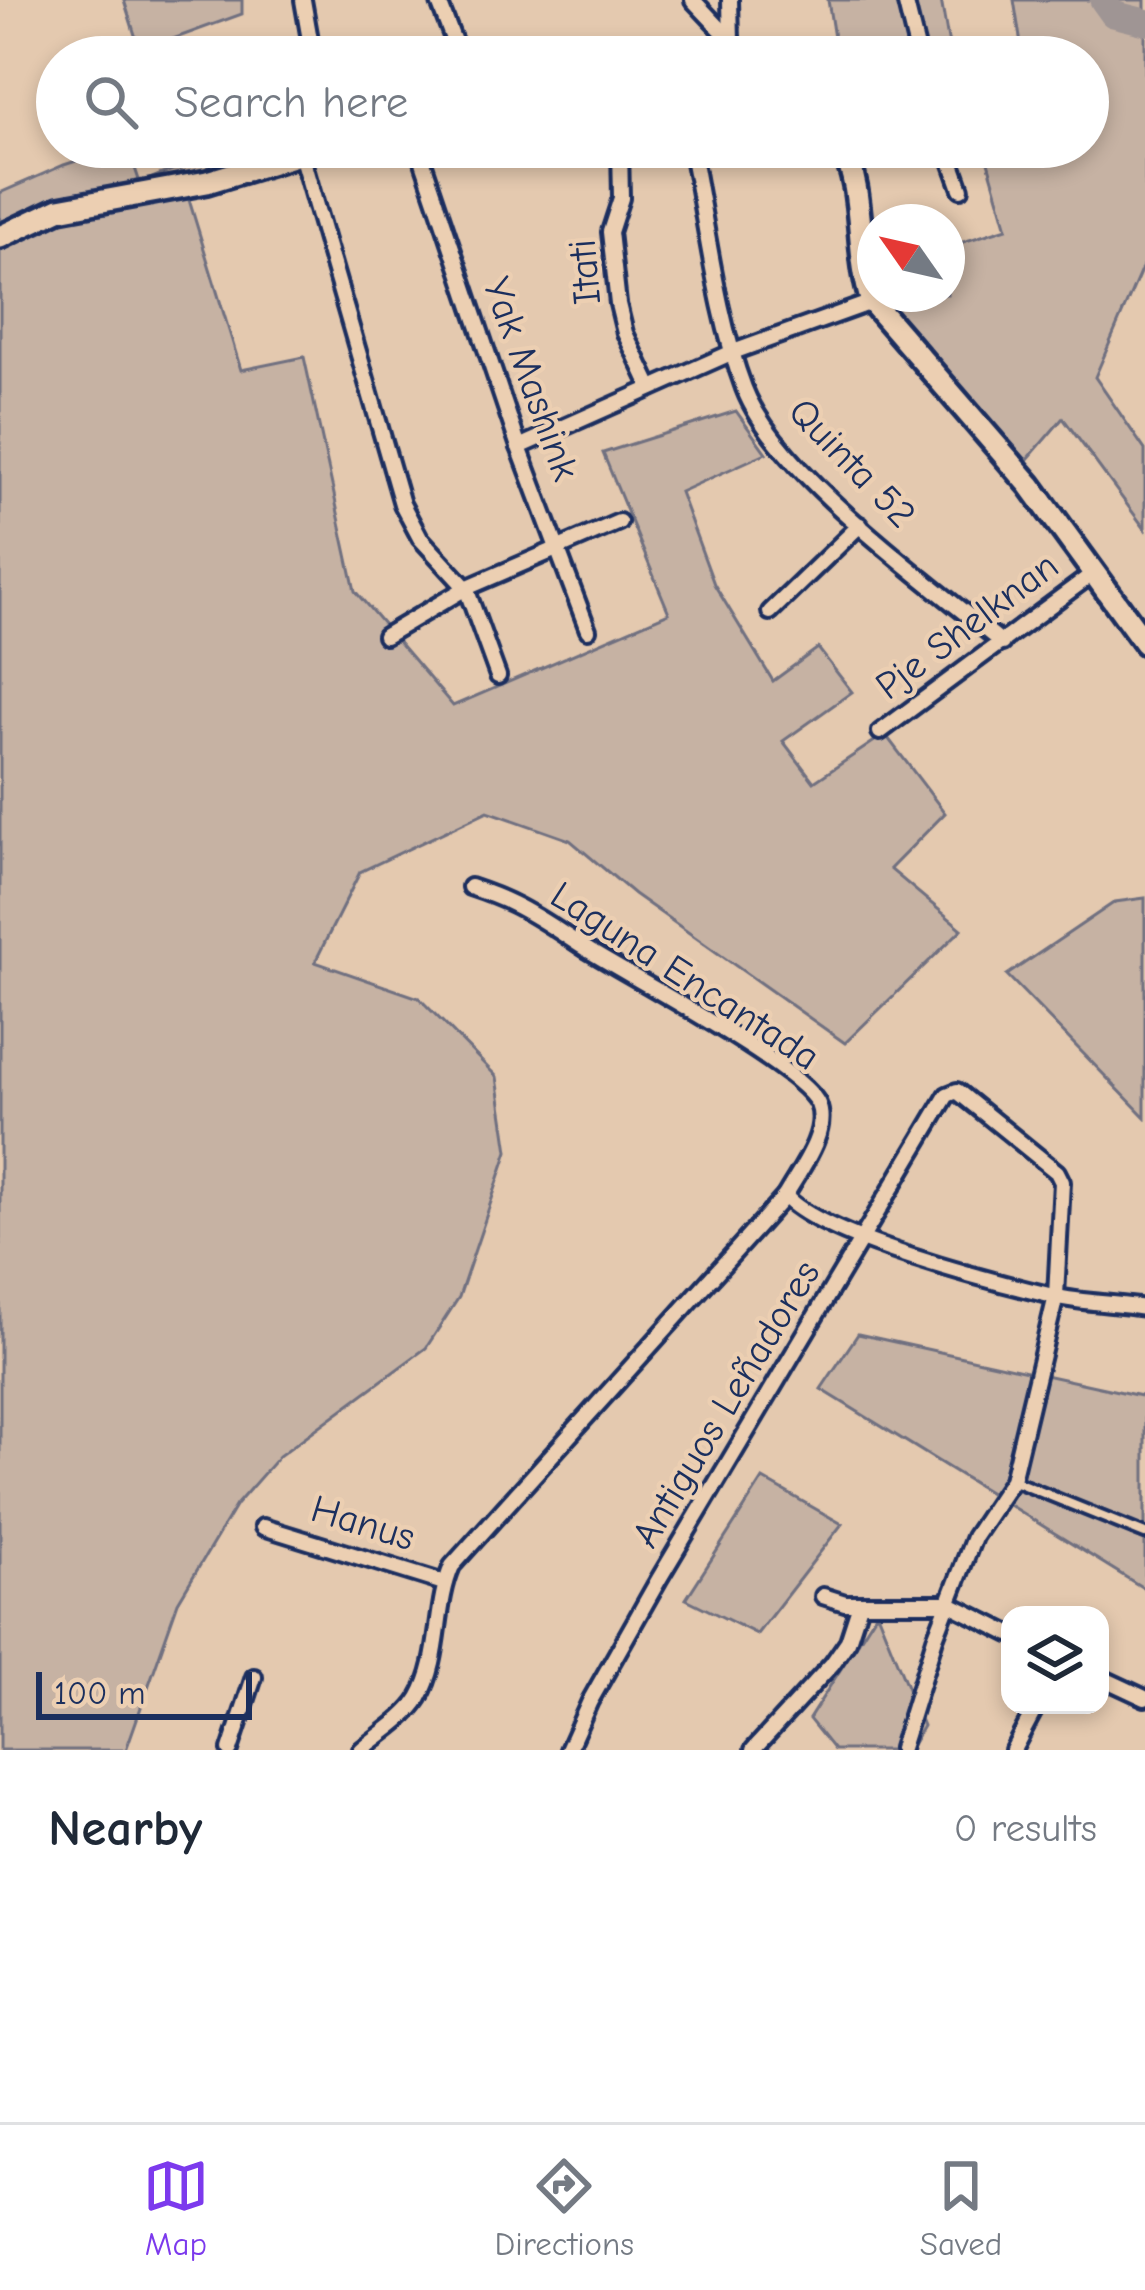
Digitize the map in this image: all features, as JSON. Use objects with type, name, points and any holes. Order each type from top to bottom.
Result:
[{"type":"street","points":[[303,0],[309,36]]},
{"type":"street","points":[[437,0],[452,36]]},
{"type":"street","points":[[693,0],[727,36]]},
{"type":"street","points":[[730,0],[731,36]]},
{"type":"street","points":[[905,0],[914,36]]},
{"type":"street","points":[[0,237],[58,209],[207,182],[254,168]]},
{"type":"street","points":[[315,168],[402,504],[420,538],[466,588],[498,676]]},
{"type":"street","name":"Yak Mashink","points":[[425,168],[519,448],[588,630]]},
{"type":"street","name":"Itati","points":[[620,168],[620,198],[610,232],[618,304],[651,388]]},
{"type":"street","name":"Quinta 52","points":[[695,168],[733,352],[745,390],[769,432],[860,525],[1002,643]]},
{"type":"street","points":[[850,168],[857,222]]},
{"type":"street","points":[[954,168],[961,189]]},
{"type":"street","points":[[519,448],[733,352],[857,307]]},
{"type":"street","points":[[881,312],[1030,485],[1145,643]]},
{"type":"street","points":[[385,636],[466,588],[619,522]]},
{"type":"street","points":[[770,612],[860,525]]},
{"type":"street","name":"Pje Shelknan","points":[[880,732],[1095,572]]},
{"type":"street","name":"Laguna Encantada","points":[[470,886],[560,930],[799,1083],[817,1102],[821,1122],[785,1196]]},
{"type":"street","name":"Antiguos Leñadores","points":[[568,1750],[659,1579],[947,1095],[965,1094],[1057,1172],[1062,1182],[1056,1296]]},
{"type":"street","points":[[361,1750],[420,1696],[435,1646],[444,1583],[452,1566],[785,1196],[795,1208],[863,1241],[1056,1296],[1145,1308]]},
{"type":"street","points":[[901,1748],[974,1538],[1012,1480],[1056,1296]]},
{"type":"street","name":"Hanus","points":[[263,1527],[444,1583]]},
{"type":"street","points":[[823,1596],[860,1604],[948,1603],[1001,1630]]},
{"type":"street","points":[[753,1750],[832,1664],[848,1641],[860,1604]]},
{"type":"street","points":[[230,1750],[254,1677]]},
{"type":"street","points":[[1109,1681],[1145,1698]]},
{"type":"street","points":[[1013,1750],[1032,1714]]},
{"type":"lane","points":[[1012,1480],[1145,1534]]},
{"type":"shaded area","points":[[124,0],[242,0],[242,14],[181,36],[135,36]]},
{"type":"shaded area","points":[[828,0],[941,0],[947,36],[834,36]]},
{"type":"shaded area","points":[[1014,0],[1145,0],[1145,261],[1095,377],[1145,450],[1145,529],[1063,418],[1022,466],[888,312],[965,312],[965,241],[1007,228],[990,168],[1109,168],[1109,36],[1020,36]]},
{"type":"shaded area","points":[[57,168],[135,168],[140,183],[179,168],[241,370],[304,357],[355,591],[453,706],[669,613],[603,453],[736,411],[766,453],[680,492],[714,584],[773,681],[818,648],[852,692],[783,741],[814,782],[885,734],[945,813],[890,869],[962,929],[845,1043],[634,894],[570,840],[488,811],[360,872],[315,962],[419,998],[497,1077],[508,1151],[459,1297],[426,1348],[279,1456],[236,1505],[178,1602],[126,1750],[0,1750],[0,193]]},
{"type":"shaded area","points":[[1145,898],[1145,1117],[1007,975],[1115,902]]},
{"type":"shaded area","points":[[858,1334],[1145,1397],[1145,1589],[821,1389]]},
{"type":"shaded area","points":[[763,1479],[842,1524],[757,1634],[686,1599]]},
{"type":"shaded area","points":[[877,1612],[923,1726],[909,1750],[834,1750],[809,1719]]},
{"type":"waterway","points":[[1103,0],[1113,14],[1145,22]]}]
